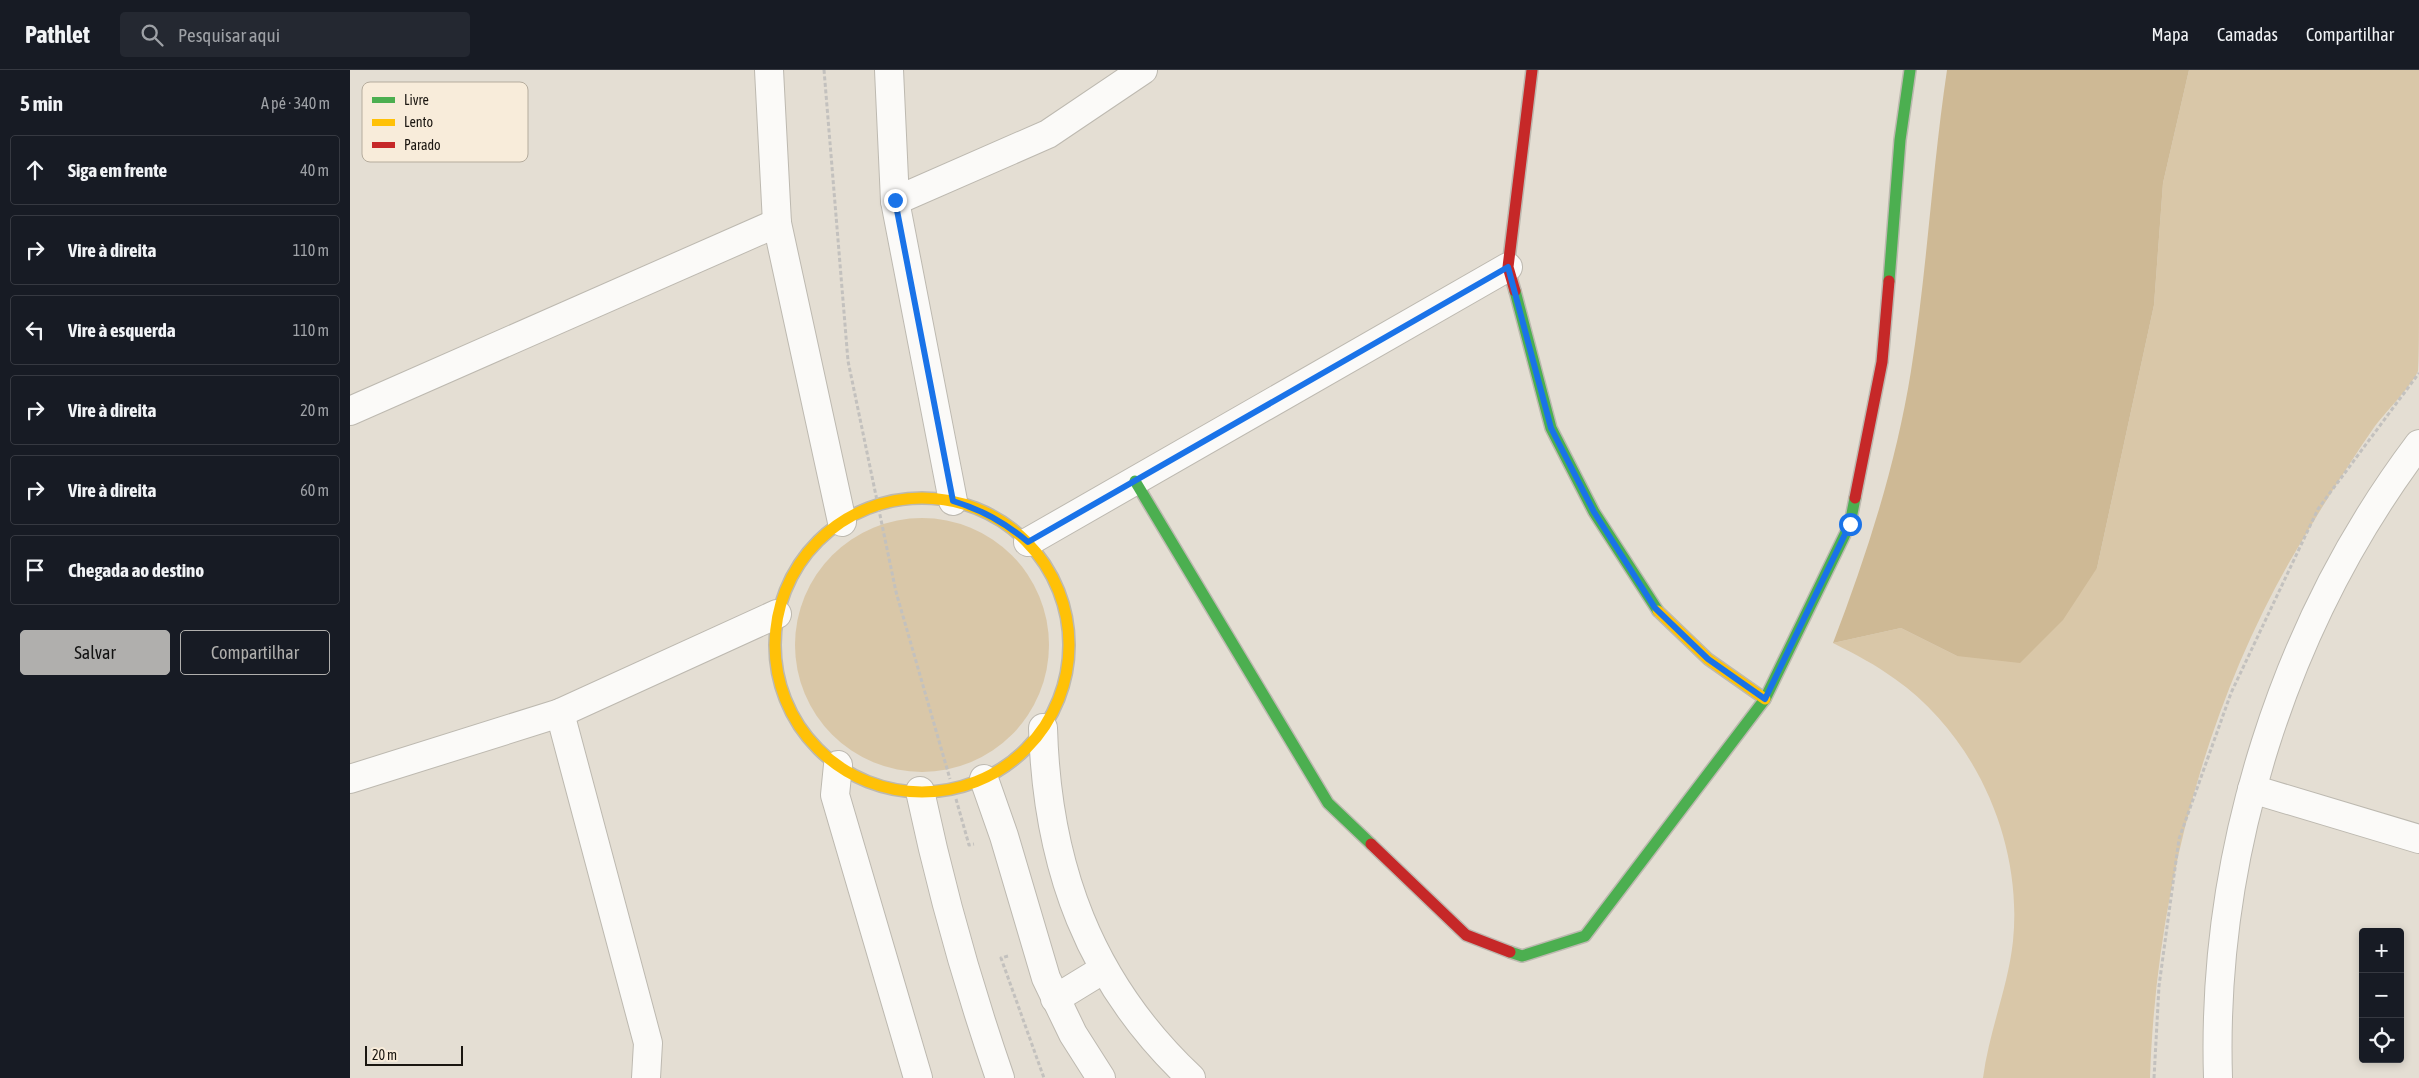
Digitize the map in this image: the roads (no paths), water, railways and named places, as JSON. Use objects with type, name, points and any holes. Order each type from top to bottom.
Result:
[{"type":"street","points":[[889,70],[895,200],[953,501]]},
{"type":"street","points":[[895,200],[1048,134],[1144,70]]},
{"type":"street","points":[[1532,70],[1508,267],[1551,428],[1594,512],[1655,608],[1708,659],[1765,699]]},
{"type":"street","points":[[1135,481],[1328,803],[1466,935],[1522,956],[1585,936],[1765,699],[1850,524],[1882,362],[1900,140],[1910,70]]},
{"type":"street","points":[[770,71],[777,223],[842,522]]},
{"type":"street","points":[[350,411],[777,223]]},
{"type":"street","points":[[1028,542],[1508,267]]},
{"type":"street","points":[[2218,1078],[2219,1004],[2225,932],[2236,860],[2252,789],[2280,703],[2330,587],[2365,523],[2414,459]]},
{"type":"street","points":[[924,498],[953,501],[989,514],[1006,524],[1028,542],[1046,565],[1055,582],[1067,618],[1069,647],[1066,675],[1057,702],[1043,728],[1024,750],[984,779],[952,788],[920,791],[891,788],[863,779],[838,765],[816,747],[798,724],[785,699],[777,671],[774,642],[777,614],[786,587],[800,561],[819,540],[842,522],[878,505],[895,500],[924,498]]},
{"type":"street","points":[[350,779],[560,713],[777,614]]},
{"type":"street","points":[[560,713],[648,1042],[646,1078]]},
{"type":"street","points":[[1043,728],[1048,803],[1057,852],[1079,916],[1104,969],[1127,1004],[1157,1042],[1191,1078]]},
{"type":"street","points":[[838,765],[835,795],[918,1078]]},
{"type":"street","points":[[984,779],[1004,836],[1037,950],[1055,999],[1073,1034],[1101,1078]]},
{"type":"street","points":[[2252,789],[2419,839]]},
{"type":"street","points":[[920,791],[936,868],[959,954],[1000,1078]]},
{"type":"street","points":[[1055,999],[1104,969]]}]
